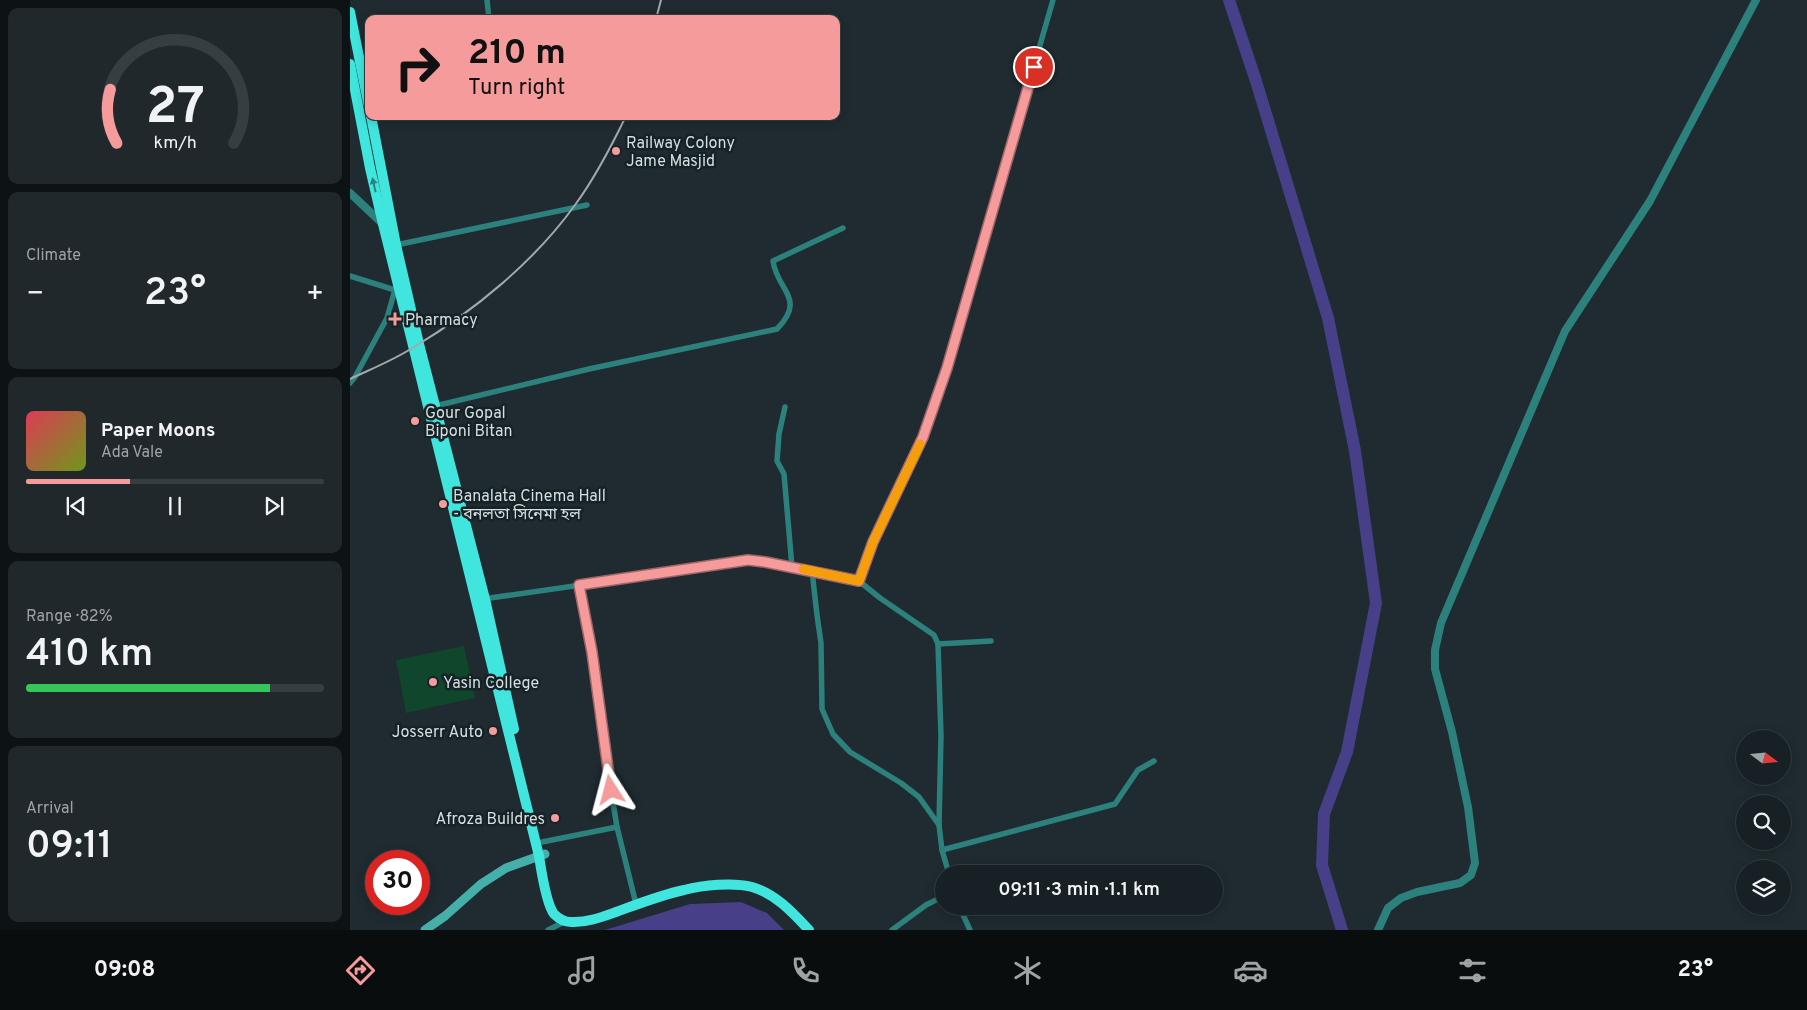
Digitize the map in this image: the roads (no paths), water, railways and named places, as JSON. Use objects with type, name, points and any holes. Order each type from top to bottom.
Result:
[{"type":"highway","points":[[350,12],[364,101]]},
{"type":"highway","points":[[350,64],[364,101]]},
{"type":"highway","points":[[368,120],[388,224],[396,245],[516,752],[551,890],[559,909],[564,913],[582,915],[598,912],[684,884],[753,881],[771,889],[788,901],[817,930]]},
{"type":"highway","points":[[372,120],[396,286],[463,530]]},
{"type":"highway","points":[[516,752],[542,842],[546,892],[553,913],[566,921],[578,922],[600,917],[685,889],[714,882],[751,887],[768,894],[785,906],[809,930]]},
{"type":"main road","points":[[425,930],[445,916],[481,884],[506,868],[542,855]]},
{"type":"street","points":[[487,0],[489,15]]},
{"type":"street","points":[[859,581],[873,542],[923,437],[947,368],[1053,0]]},
{"type":"street","points":[[1378,930],[1388,908],[1401,898],[1417,892],[1460,883],[1471,875],[1475,863],[1468,808],[1452,732],[1435,669],[1435,650],[1441,623],[1565,332],[1650,201],[1756,0]]},
{"type":"street","points":[[350,193],[388,224]]},
{"type":"street","points":[[396,245],[587,205]]},
{"type":"street","points":[[435,406],[589,369],[776,329],[786,319],[790,308],[790,300],[773,261],[843,228]]},
{"type":"street","points":[[350,276],[396,286],[387,318],[350,383]]},
{"type":"street","points":[[785,408],[779,434],[777,461],[784,474],[792,567]]},
{"type":"street","points":[[480,600],[748,560],[859,581],[880,598],[934,635],[938,644],[941,736],[939,825],[942,850],[946,865]]},
{"type":"street","points":[[812,571],[821,643],[822,708],[833,734],[850,752],[901,783],[919,797],[939,825]]},
{"type":"street","points":[[579,585],[592,652],[605,754],[617,827],[635,900]]},
{"type":"street","points":[[938,644],[991,641]]},
{"type":"street","points":[[942,850],[1115,804],[1138,770],[1154,761]]},
{"type":"street","points":[[542,842],[617,827]]},
{"type":"street","points":[[892,930],[935,900]]},
{"type":"street","points":[[963,915],[970,930]]},
{"type":"street","points":[[548,930],[566,921]]},
{"type":"waterway","points":[[1229,0],[1256,81],[1328,318],[1355,451],[1376,603],[1347,752],[1324,814],[1322,865],[1342,930]]},
{"type":"railway","points":[[657,15],[661,0]]},
{"type":"railway","points":[[350,379],[399,356],[436,333],[459,318],[502,284],[559,226],[589,184],[624,120]]},
{"type":"place","name":"Railway Colony Jame Masjid","points":[[616,151]]},
{"type":"place","name":"Pharmacy","points":[[395,319]]},
{"type":"place","name":"Gour Gopal Biponi Bitan","points":[[415,421]]},
{"type":"place","name":"Banalata Cinema Hall - বনলতা সিনেমা হল","points":[[443,504]]},
{"type":"place","name":"Yasin College","points":[[433,682]]},
{"type":"place","name":"Josserr Auto","points":[[493,731]]},
{"type":"place","name":"Afroza Buildres","points":[[555,818]]}]
